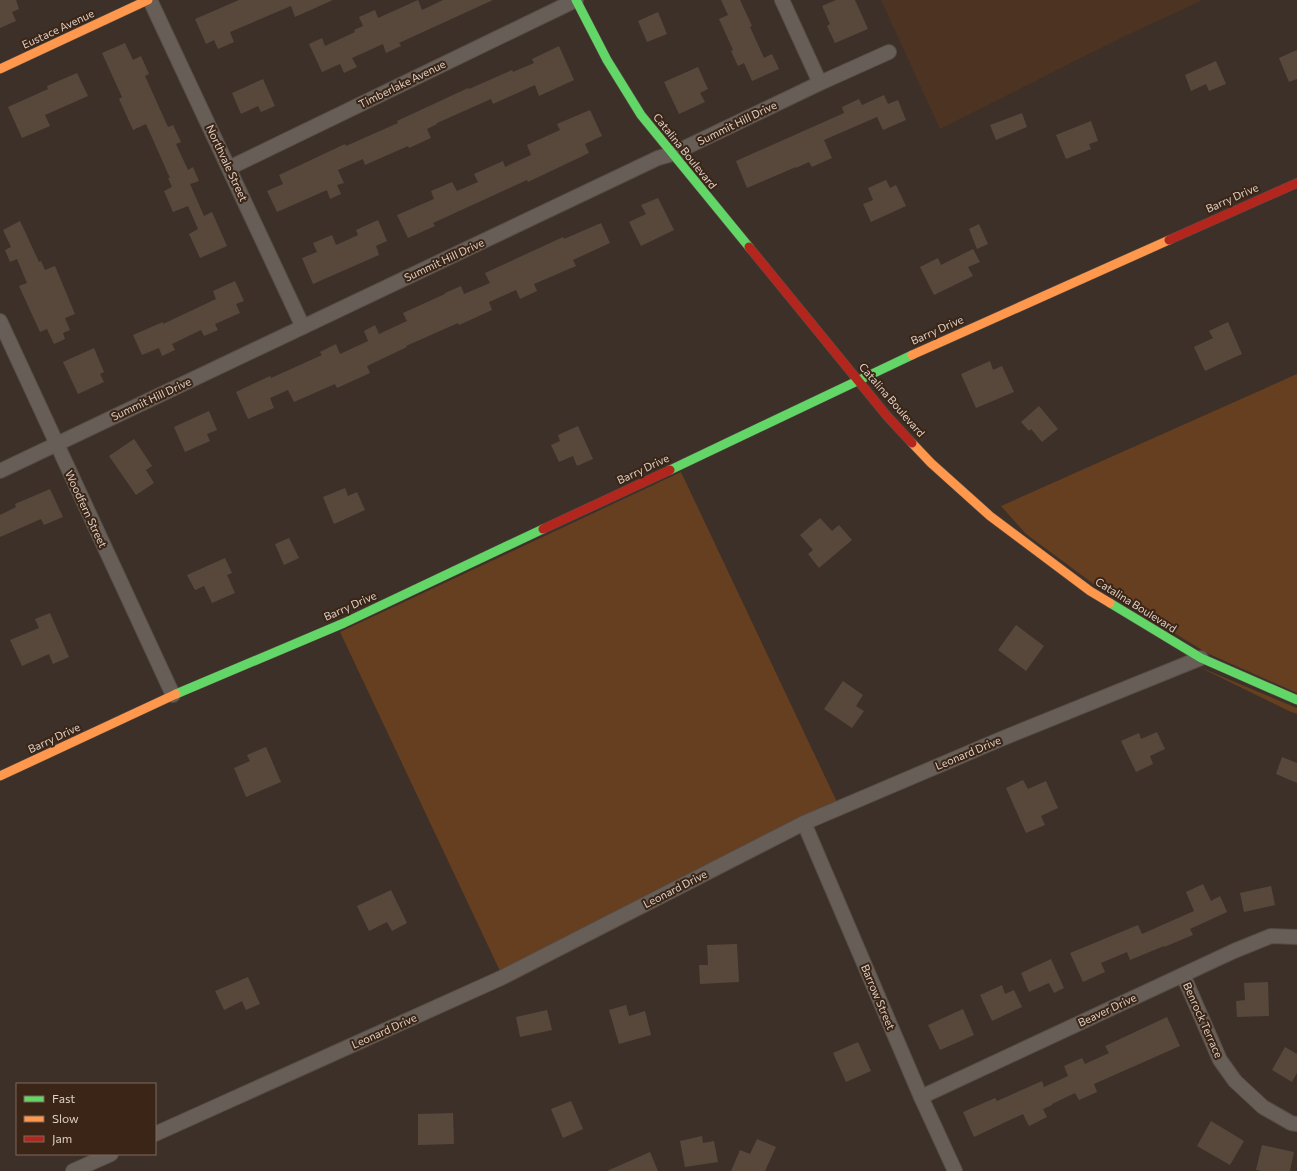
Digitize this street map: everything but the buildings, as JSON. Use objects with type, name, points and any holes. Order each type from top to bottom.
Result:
[{"type":"street","name":"Eustace Avenue","points":[[0,69],[149,0]]},
{"type":"street","name":"Northvale Street","points":[[149,0],[303,327]]},
{"type":"street","name":"Timberlake Avenue","points":[[229,168],[576,0]]},
{"type":"street","name":"Catalina Boulevard","points":[[576,0],[606,60],[641,115],[887,416],[931,463],[990,516],[1090,591],[1201,658],[1297,700]]},
{"type":"street","points":[[782,0],[820,83]]},
{"type":"street","name":"Summit Hill Drive","points":[[0,471],[651,161],[672,154],[820,83],[889,52]]},
{"type":"street","name":"Barry Drive","points":[[0,776],[173,695],[344,623],[909,356],[1297,182]]},
{"type":"street","name":"Woodfern Street","points":[[0,321],[173,695]]},
{"type":"street","name":"Leonard Drive","points":[[156,1134],[501,978],[804,823],[1001,739],[1201,658]]},
{"type":"street","name":"Barrow Street","points":[[804,823],[921,1097],[955,1171]]},
{"type":"street","name":"Beaver Drive","points":[[921,1097],[1234,951],[1271,936],[1297,937]]},
{"type":"street","name":"Benrock Terrace","points":[[1183,975],[1220,1060],[1235,1081],[1264,1107],[1297,1124]]},
{"type":"street","points":[[73,1171],[108,1155]]},
{"type":"shaded area","points":[[881,0],[1203,0],[1123,37],[940,129]]},
{"type":"shaded area","points":[[1297,374],[1297,693],[1207,653],[1095,585],[1026,534],[1001,506]]},
{"type":"shaded area","points":[[681,472],[837,802],[794,820],[500,971],[340,632]]},
{"type":"shaded area","points":[[1197,666],[1297,708],[1297,714],[1289,711]]},
{"type":"traffic: fast","points":[[576,0],[607,60],[641,115],[749,247]]},
{"type":"traffic: fast","points":[[670,470],[912,355]]},
{"type":"traffic: fast","points":[[176,694],[344,623],[543,529]]},
{"type":"traffic: fast","points":[[1110,603],[1201,658],[1297,700]]},
{"type":"traffic: slow","points":[[0,69],[148,0]]},
{"type":"traffic: slow","points":[[912,355],[1169,240]]},
{"type":"traffic: slow","points":[[912,443],[931,463],[990,516],[1090,591],[1110,603]]},
{"type":"traffic: slow","points":[[0,776],[176,694]]},
{"type":"traffic: jam","points":[[1169,240],[1297,183]]},
{"type":"traffic: jam","points":[[749,247],[887,416],[912,443]]},
{"type":"traffic: jam","points":[[543,529],[670,470]]}]
